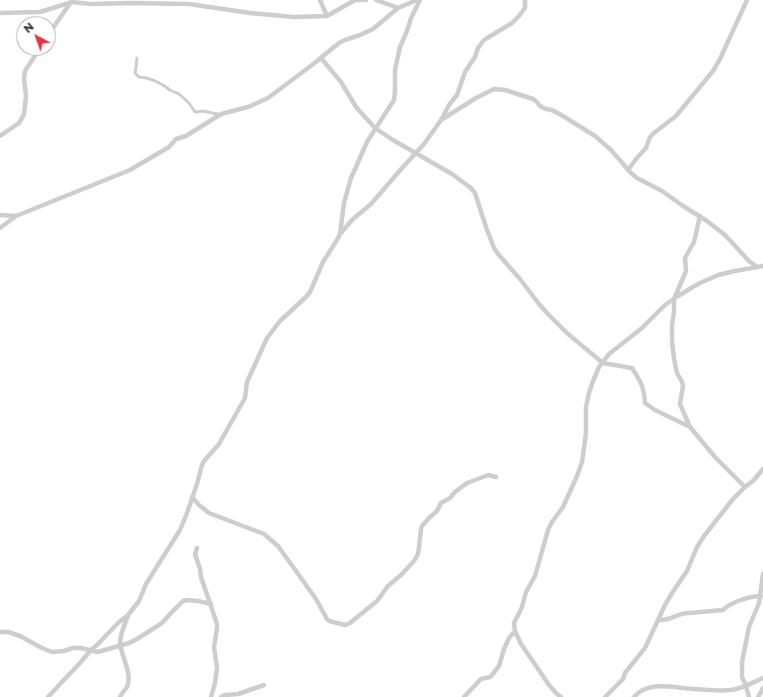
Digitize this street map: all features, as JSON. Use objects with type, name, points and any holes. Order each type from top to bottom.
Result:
[{"type":"street","points":[[320,0],[327,16]]},
{"type":"street","points":[[0,13],[40,12],[72,2],[91,4],[189,4],[250,13],[294,16],[327,16],[355,0],[366,0]]},
{"type":"street","points":[[376,0],[398,8]]},
{"type":"street","points":[[0,228],[16,216],[130,170],[169,147],[176,139],[186,136],[221,114],[248,107],[268,98],[339,43],[374,29],[398,8],[417,0]]},
{"type":"street","points":[[340,234],[344,203],[351,178],[367,142],[394,100],[395,70],[400,47],[411,18],[420,0]]},
{"type":"street","points":[[48,697],[90,651],[128,615],[139,601],[146,584],[180,530],[204,461],[219,444],[245,398],[247,382],[267,338],[280,322],[308,295],[323,262],[340,234],[378,196],[424,144],[456,95],[465,72],[475,57],[481,44],[487,38],[512,23],[520,16],[525,8],[525,0]]},
{"type":"street","points":[[628,170],[646,148],[650,137],[676,116],[717,66],[747,0]]},
{"type":"street","points":[[56,24],[72,2]]},
{"type":"street","points":[[0,136],[19,123],[24,114],[26,96],[24,79],[25,71],[35,56]]},
{"type":"street","points":[[137,58],[134,73],[139,77],[153,80],[179,94],[195,112],[203,111],[217,114]]},
{"type":"street","points":[[321,58],[341,82],[356,106],[375,128],[452,174],[473,190],[479,202],[491,242],[498,254],[548,314],[568,334],[602,363],[632,368],[644,391],[645,404],[690,427]]},
{"type":"street","points":[[441,120],[476,98],[494,90],[505,90],[533,99],[540,106],[552,110],[595,136],[637,178],[662,191],[673,200],[707,220],[725,235],[749,261],[757,267]]},
{"type":"street","points":[[0,215],[16,216]]},
{"type":"street","points":[[700,216],[694,242],[685,258],[686,271],[674,299],[675,306],[671,332],[675,367],[683,386],[680,404],[690,427],[719,461],[745,487]]},
{"type":"street","points":[[561,697],[550,685],[521,644],[515,631],[514,623],[522,607],[526,592],[535,576],[548,530],[563,507],[578,476],[583,458],[586,433],[585,412],[587,399],[593,381],[606,356],[612,350],[642,328],[662,308],[682,293],[713,277],[763,266]]},
{"type":"street","points":[[605,697],[623,679],[625,673],[648,643],[669,598],[687,571],[697,547],[704,536],[729,503],[754,480],[763,469]]},
{"type":"street","points":[[192,497],[209,513],[247,527],[268,537],[282,550],[327,619],[345,625],[350,623],[377,601],[388,586],[402,575],[411,565],[418,554],[422,526],[437,511],[441,502],[450,498],[467,483],[488,475],[496,477]]},
{"type":"street","points":[[197,548],[195,554],[201,577],[218,628],[214,647],[216,668],[215,683],[211,697]]},
{"type":"street","points":[[749,697],[742,677],[742,662],[747,635],[762,596],[763,574]]},
{"type":"street","points":[[658,620],[667,620],[685,612],[690,613],[723,610],[726,607],[744,599],[754,596],[762,596]]},
{"type":"street","points":[[0,632],[8,632],[20,636],[52,652],[81,648],[98,652],[137,639],[162,623],[172,612],[187,600],[211,604]]},
{"type":"street","points":[[120,697],[127,687],[129,676],[121,645],[122,631],[128,615]]},
{"type":"street","points":[[464,697],[481,679],[492,676],[499,666],[504,648],[509,638],[515,631]]},
{"type":"street","points":[[634,697],[644,689],[656,687],[730,690],[746,686],[763,678]]},
{"type":"street","points":[[221,697],[225,695],[238,694],[264,685]]},
{"type":"street","points":[[758,697],[763,688]]}]
